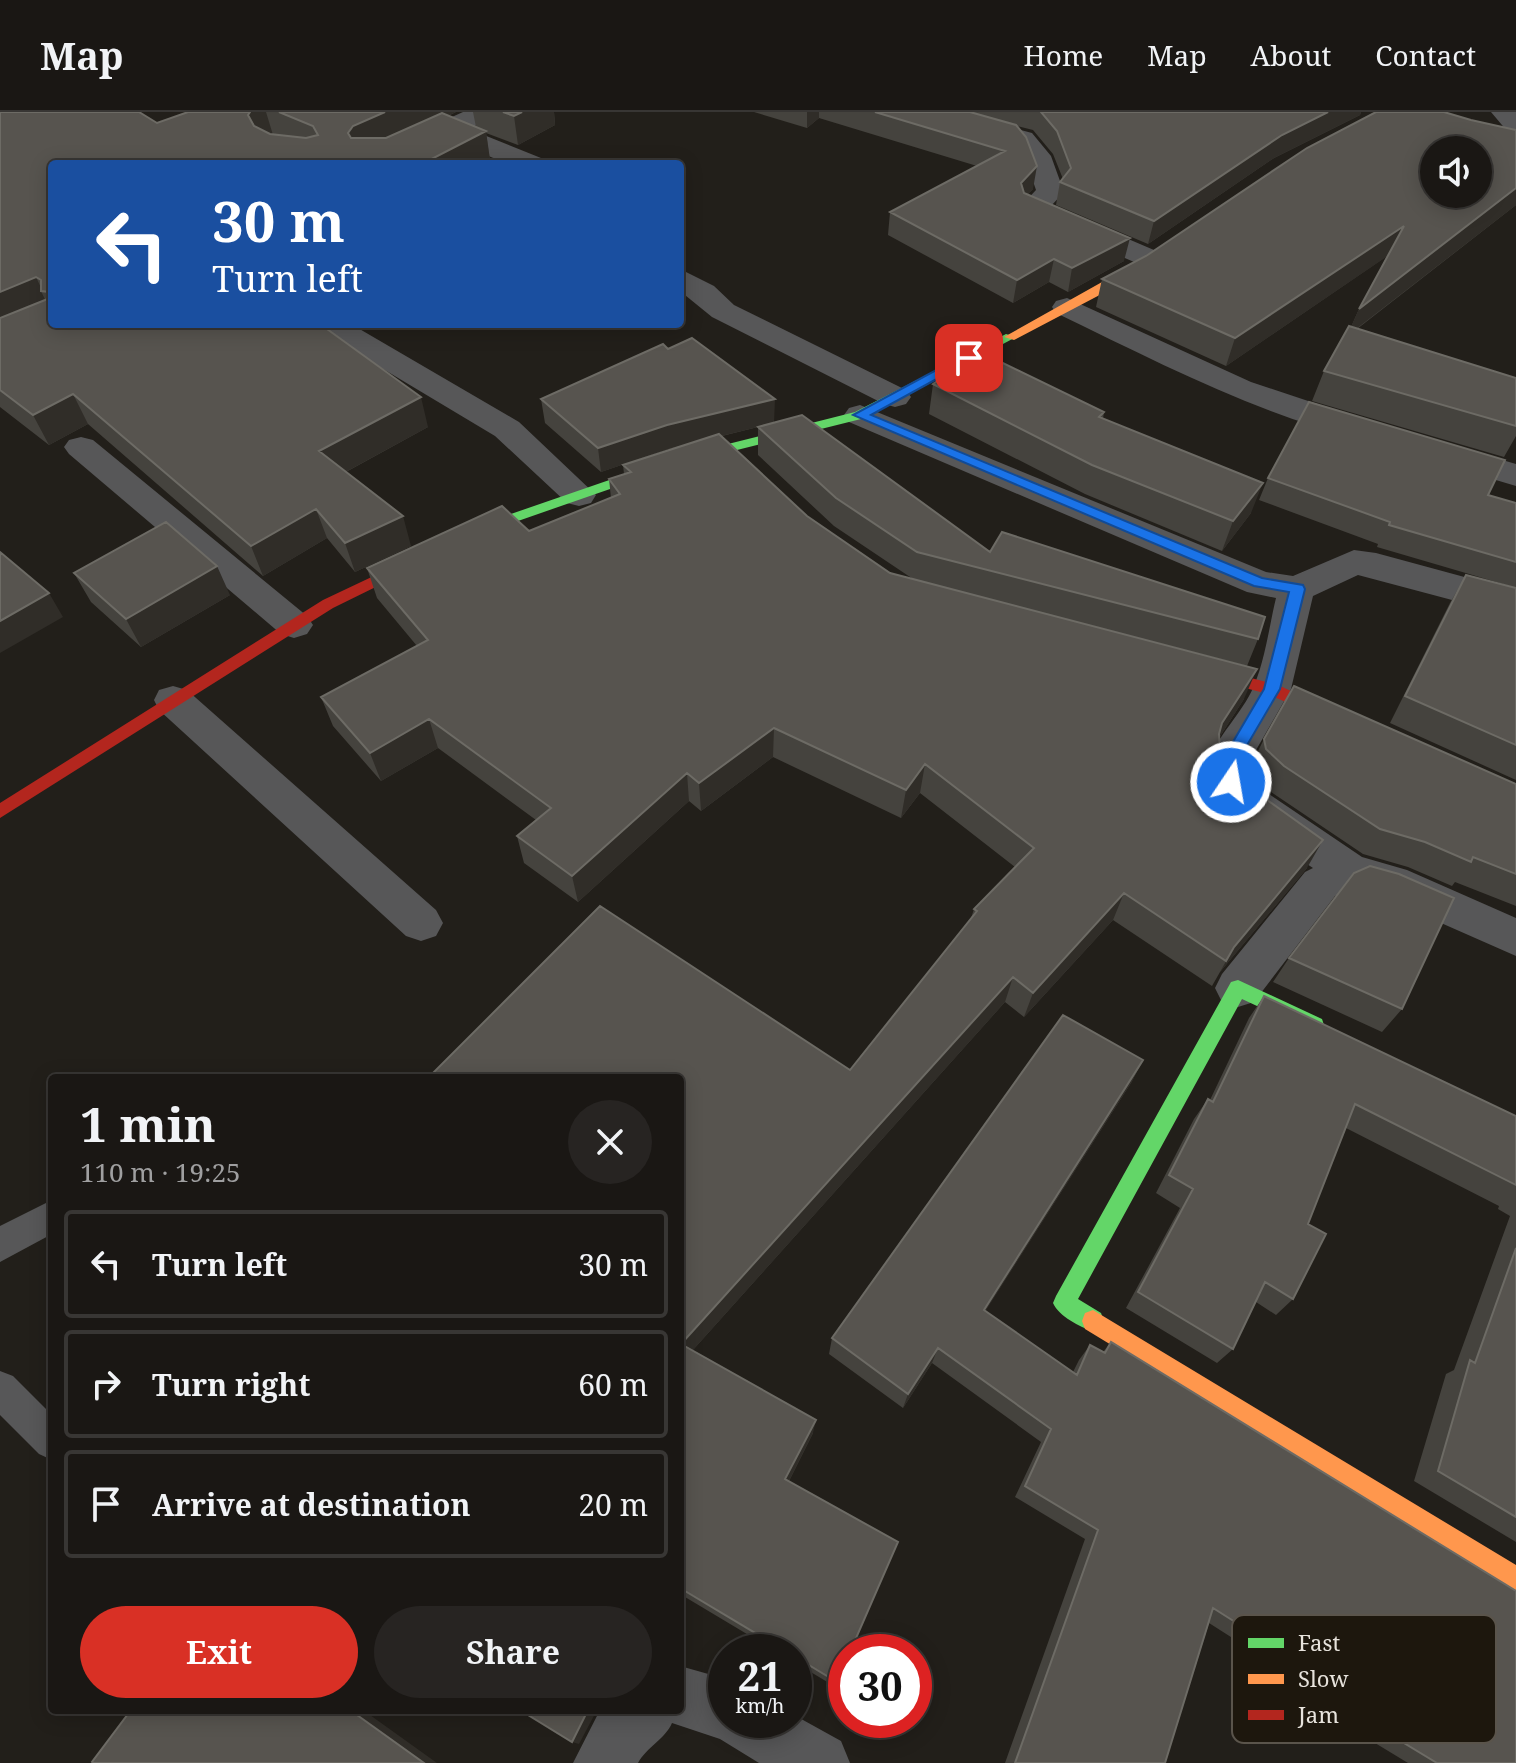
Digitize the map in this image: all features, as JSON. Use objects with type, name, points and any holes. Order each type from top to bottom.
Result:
[{"type":"street","points":[[380,160],[484,112]]},
{"type":"street","points":[[926,112],[1023,139],[1038,156],[1050,192],[1033,208],[1157,255]]},
{"type":"street","points":[[1504,112],[1516,125]]},
{"type":"street","points":[[446,129],[521,160]]},
{"type":"street","points":[[0,811],[328,604],[484,528],[681,460],[860,415],[1067,307],[1157,255]]},
{"type":"street","points":[[684,280],[703,292],[723,311],[895,397]]},
{"type":"street","points":[[1067,307],[1280,405],[1516,475]]},
{"type":"street","points":[[336,328],[507,429],[579,495]]},
{"type":"street","points":[[860,415],[1260,583],[1297,589],[1354,562],[1376,565],[1516,604]]},
{"type":"street","points":[[81,447],[294,625]]},
{"type":"street","points":[[729,450],[745,468]]},
{"type":"street","points":[[1297,589],[1272,689],[1228,764],[1231,782],[1254,805],[1350,871],[1392,882],[1516,938]]},
{"type":"street","points":[[1182,666],[1272,689],[1358,729]]},
{"type":"street","points":[[173,700],[421,923]]},
{"type":"street","points":[[1350,871],[1320,884],[1238,988],[1064,1303],[1516,1579]]},
{"type":"street","points":[[1238,988],[1336,1034]]},
{"type":"street","points":[[684,1697],[708,1705]]},
{"type":"street","points":[[604,1763],[624,1728],[642,1714]]},
{"type":"street","points":[[775,1738],[819,1763]]},
{"type":"lane","points":[[0,1245],[48,1218]]},
{"type":"lane","points":[[0,1389],[48,1437]]},
{"type":"building","points":[[0,112],[139,112],[157,123],[188,112],[250,112],[248,115],[254,126],[270,134],[306,138],[318,135],[313,126],[279,112],[385,112],[353,126],[348,133],[351,138],[386,138],[442,113],[486,131],[430,160],[48,160],[48,292],[41,291],[41,280],[36,277],[0,292]]},
{"type":"building","points":[[875,112],[970,112],[1016,125],[1026,137],[1037,166],[1021,183],[1024,193],[1130,238],[1072,268],[1054,259],[1017,280],[890,212],[1005,151]]},
{"type":"building","points":[[1041,112],[1328,112],[1282,135],[1154,221],[1060,182],[1071,168],[1057,131]]},
{"type":"building","points":[[1376,112],[1444,112],[1516,130],[1516,188],[1492,206],[1492,136],[1420,136],[1420,208],[1490,208],[1359,309],[1404,226],[1235,338],[1102,279],[1146,256],[1307,148]]},
{"type":"building","points":[[48,299],[48,328],[326,328],[421,397],[319,451],[403,516],[345,543],[316,509],[251,546],[73,394],[33,415],[0,390],[0,318]]},
{"type":"building","points":[[1349,326],[1516,378],[1516,426],[1324,371]]},
{"type":"building","points":[[692,338],[775,399],[667,425],[598,448],[541,399],[663,344],[668,349]]},
{"type":"building","points":[[978,351],[1104,412],[1099,417],[1263,483],[1233,521],[1092,465],[933,384]]},
{"type":"building","points":[[1309,402],[1505,460],[1488,495],[1516,503],[1516,562],[1389,525],[1390,522],[1268,478]]},
{"type":"building","points":[[802,415],[990,552],[1002,532],[1265,617],[1258,639],[917,552],[836,498],[758,427]]},
{"type":"building","points":[[719,434],[807,516],[890,573],[1257,669],[1222,723],[1220,750],[1242,782],[1323,840],[1234,947],[1226,961],[1124,893],[1033,993],[1013,977],[684,1341],[684,1074],[432,1074],[600,906],[850,1070],[977,911],[974,909],[1034,848],[925,764],[906,790],[774,728],[699,783],[687,773],[572,876],[517,836],[551,808],[429,719],[370,753],[321,697],[428,640],[367,568],[502,506],[529,531],[620,494],[609,479],[631,472],[623,465]]},
{"type":"building","points":[[166,522],[217,566],[126,619],[74,573]]},
{"type":"building","points":[[0,552],[49,593],[0,621]]},
{"type":"building","points":[[1466,575],[1516,588],[1516,745],[1405,696]]},
{"type":"building","points":[[1294,686],[1516,784],[1516,874],[1473,857],[1471,862],[1425,842],[1380,829],[1284,766],[1266,749],[1264,739]]},
{"type":"building","points":[[1370,866],[1399,874],[1454,898],[1402,1009],[1289,958],[1354,873]]},
{"type":"building","points":[[1264,996],[1516,1116],[1516,1185],[1355,1104],[1308,1224],[1326,1234],[1293,1299],[1265,1282],[1233,1349],[1138,1292],[1193,1189],[1169,1175],[1208,1099],[1213,1102]]},
{"type":"building","points":[[1063,1015],[1143,1060],[984,1310],[1077,1375],[1090,1345],[1105,1353],[1111,1342],[1516,1591],[1516,1763],[1437,1763],[1404,1743],[1496,1743],[1496,1615],[1232,1615],[1232,1620],[1213,1608],[1165,1763],[1015,1763],[1098,1530],[1025,1486],[1051,1429],[938,1348],[908,1394],[832,1338]]},
{"type":"building","points":[[1516,1248],[1516,1517],[1438,1471],[1470,1360],[1475,1363]]},
{"type":"building","points":[[684,1346],[816,1420],[785,1479],[898,1542],[858,1634],[828,1634],[828,1677],[812,1667],[812,1634],[757,1634],[684,1590]]},
{"type":"building","points":[[128,1714],[356,1714],[424,1763],[93,1763]]},
{"type":"building","points":[[526,1714],[586,1714],[572,1742]]},
{"type":"traffic: fast","points":[[454,543],[484,528],[681,460],[860,415],[1010,337]]},
{"type":"traffic: fast","points":[[1093,1321],[1064,1303],[1238,988],[1315,1025]]},
{"type":"traffic: slow","points":[[1010,337],[1128,275],[1152,258]]},
{"type":"traffic: slow","points":[[1093,1321],[1516,1579]]},
{"type":"traffic: jam","points":[[0,811],[328,604],[454,543]]},
{"type":"traffic: jam","points":[[1194,669],[1272,689],[1343,722]]},
{"type":"route","points":[[969,358],[860,415],[1260,583],[1297,589],[1272,689],[1228,764],[1231,782]]}]
